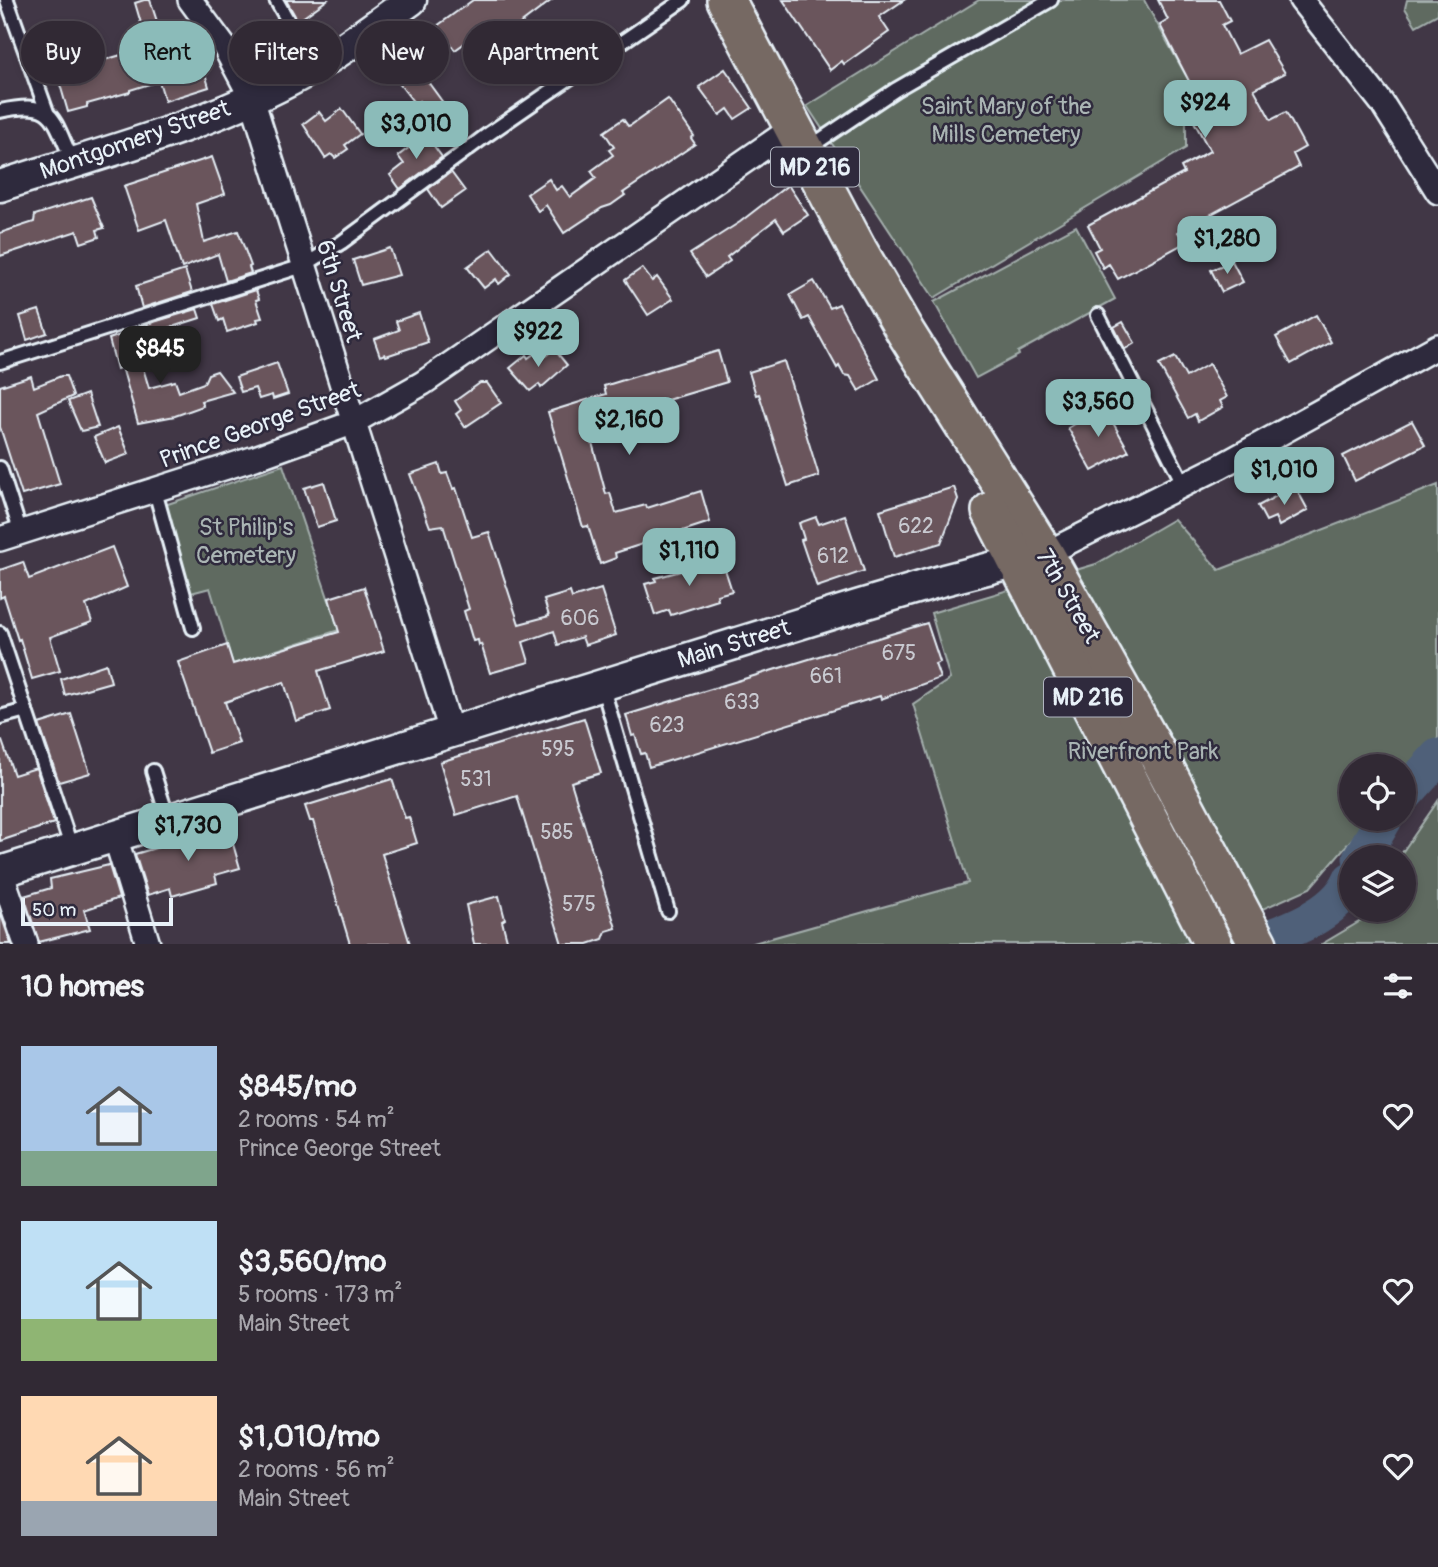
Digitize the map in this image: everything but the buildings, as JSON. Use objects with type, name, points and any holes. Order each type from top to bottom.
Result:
[{"type":"main road","name":"7th Street","points":[[726,0],[858,250],[906,333],[953,440],[1031,558],[1190,815],[1257,942]]},
{"type":"main road","name":"7th Street","points":[[1031,558],[1156,834],[1213,944]]},
{"type":"street","name":"6th Street","points":[[190,0],[224,46],[251,99],[451,731]]},
{"type":"street","name":"Montgomery Street","points":[[342,47],[411,0]]},
{"type":"street","points":[[1301,0],[1382,103],[1438,192]]},
{"type":"street","name":"Montgomery Street","points":[[0,186],[190,124],[280,84]]},
{"type":"street","name":"Prince George Street","points":[[11,536],[297,444],[352,423],[423,383],[800,138]]},
{"type":"street","name":"Main Street","points":[[0,872],[944,580],[1031,558],[1184,485],[1438,346]]},
{"type":"street","points":[[115,836],[148,944]]},
{"type":"street","points":[[0,872],[26,944]]},
{"type":"lane","points":[[8,0],[47,112]]},
{"type":"lane","points":[[276,0],[288,21]]},
{"type":"lane","points":[[0,362],[303,266],[342,242],[487,135],[683,0]]},
{"type":"lane","points":[[800,138],[895,90],[1051,0]]},
{"type":"lane","points":[[0,111],[37,106],[47,112],[54,120],[74,162]]},
{"type":"lane","points":[[1098,315],[1184,485]]},
{"type":"lane","points":[[0,468],[11,536]]},
{"type":"lane","points":[[155,491],[193,628]]},
{"type":"lane","points":[[0,633],[72,850]]},
{"type":"lane","points":[[602,685],[668,911]]},
{"type":"lane","points":[[0,717],[26,710]]},
{"type":"lane","points":[[153,771],[168,819]]},
{"type":"green space","name":"Saint Mary of the Mills Cemetery","points":[[979,0],[1144,0],[1189,81],[1168,97],[1186,123],[1186,148],[934,298],[807,106]]},
{"type":"green space","points":[[1407,0],[1438,0],[1438,14],[1416,26],[1405,8]]},
{"type":"green space","points":[[1076,226],[1115,299],[976,378],[934,302]]},
{"type":"green space","name":"St Philip's Cemetery","points":[[283,465],[339,630],[233,664],[210,588],[191,593],[162,506]]},
{"type":"green space","name":"Riverfront Park","points":[[1438,485],[1438,738],[1416,765],[1416,754],[1339,754],[1339,831],[1359,831],[1347,845],[1339,845],[1339,854],[1310,888],[1183,944],[750,944],[968,883],[913,704],[950,679],[931,613],[1096,564],[1174,519],[1219,570]]},
{"type":"green space","points":[[1438,801],[1438,944],[1322,944],[1359,922],[1416,922],[1416,845],[1407,845]]},
{"type":"waterway","points":[[1416,782],[1438,757]]},
{"type":"waterway","points":[[1369,845],[1377,831]]},
{"type":"waterway","points":[[1252,944],[1309,921],[1339,898]]}]
